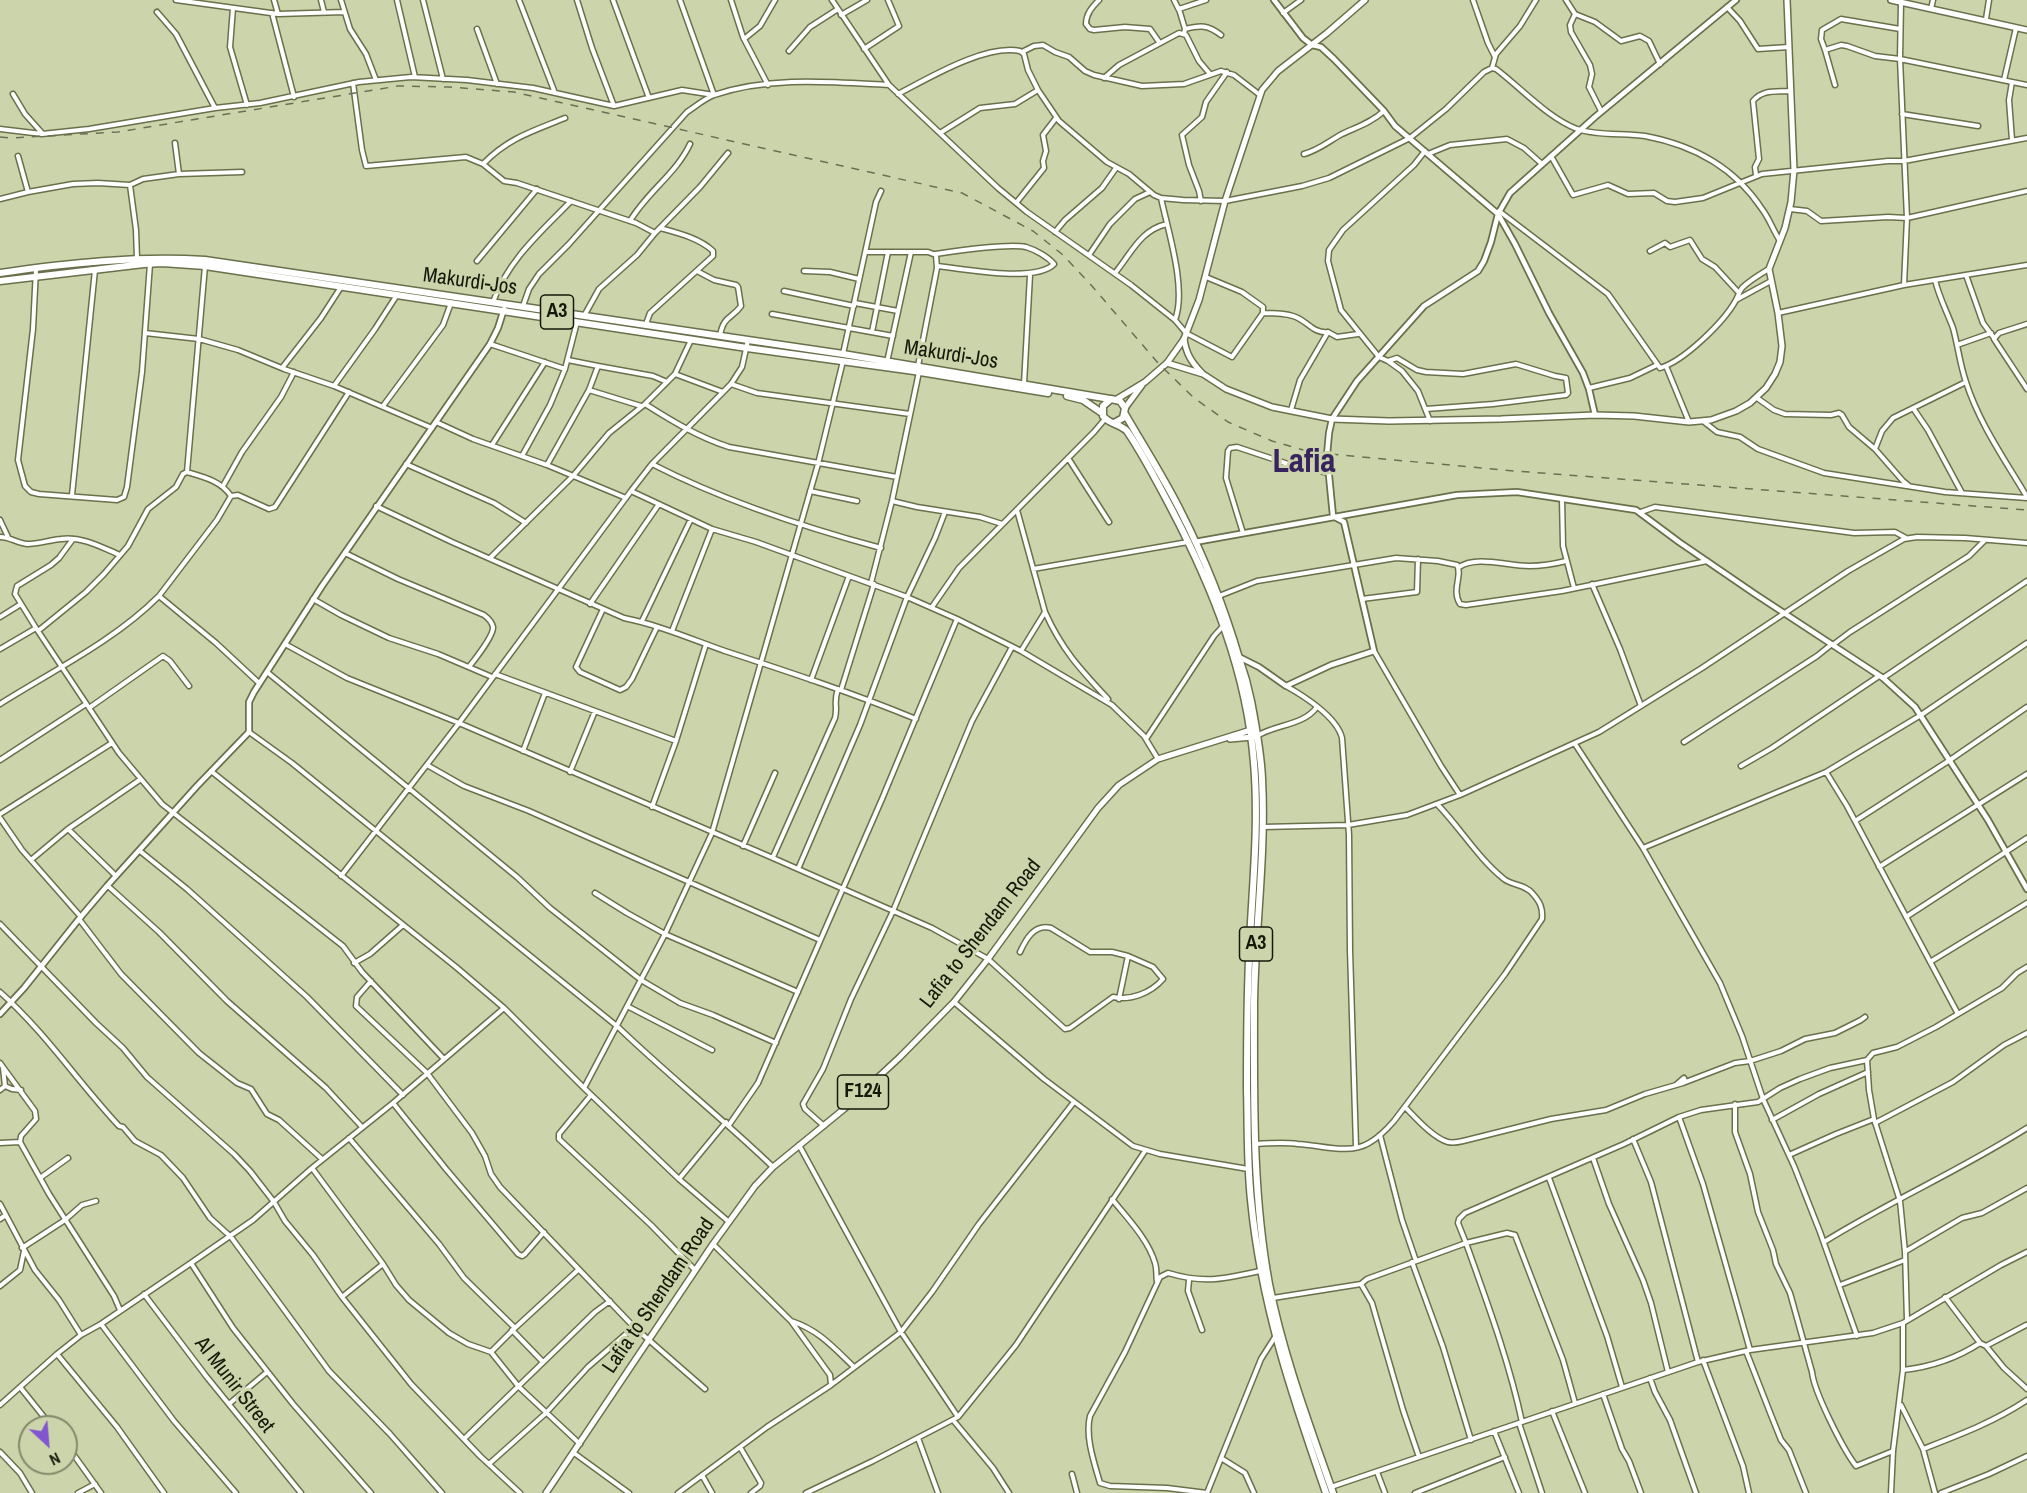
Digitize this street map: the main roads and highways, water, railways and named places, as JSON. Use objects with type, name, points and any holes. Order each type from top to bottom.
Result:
[{"type":"highway","name":"Makurdi-Jos","points":[[0,273],[137,258],[205,260],[493,302],[504,307],[523,306],[748,340],[1114,399]]},
{"type":"highway","name":"Makurdi-Jos","points":[[0,281],[150,264],[205,266],[451,303],[504,307],[578,322],[747,348],[887,362],[1070,396],[1083,400],[1103,416]]},
{"type":"highway","points":[[1103,416],[1105,403],[1114,399]]},
{"type":"highway","name":"A3","points":[[1114,399],[1122,402],[1219,596],[1251,698],[1256,832],[1248,980],[1251,1197],[1260,1271],[1275,1337],[1289,1384],[1330,1491]]},
{"type":"highway","points":[[1114,423],[1121,420],[1125,411]]},
{"type":"highway","name":"A3","points":[[1103,416],[1122,426],[1134,441],[1192,542],[1241,679],[1254,733],[1262,780],[1263,828],[1255,971],[1256,1144],[1252,1169],[1262,1239],[1286,1353],[1330,1491]]},
{"type":"main road","points":[[1114,399],[1145,382],[1167,363],[1185,336],[1206,277],[1225,201],[1260,95],[1270,79],[1365,0]]},
{"type":"main road","points":[[1167,363],[1203,374],[1244,397],[1272,407],[1332,419],[1430,420],[1595,415],[1634,416],[1689,422],[1703,421],[1736,411],[1757,398],[1775,374],[1780,362],[1782,346],[1769,268],[1785,228],[1790,208],[1794,170],[1787,0]]},
{"type":"main road","points":[[1891,0],[1986,19],[2027,30]]},
{"type":"main road","points":[[1185,336],[1186,351],[1192,363],[1203,374]]},
{"type":"main road","points":[[1125,411],[1145,382]]},
{"type":"main road","name":"Lafia to Shendam Road","points":[[546,1493],[713,1244],[750,1194],[773,1167],[824,1126],[900,1057],[954,1002],[1098,808],[1119,785],[1158,759],[1254,733]]},
{"type":"railway","points":[[0,137],[118,132],[398,86],[514,92],[962,193],[1033,231],[1063,255],[1158,363],[1194,398],[1228,422],[1272,441],[1310,452],[1502,470],[2027,510]]},
{"type":"district","name":"Lafia","points":[[1304,463]]}]
